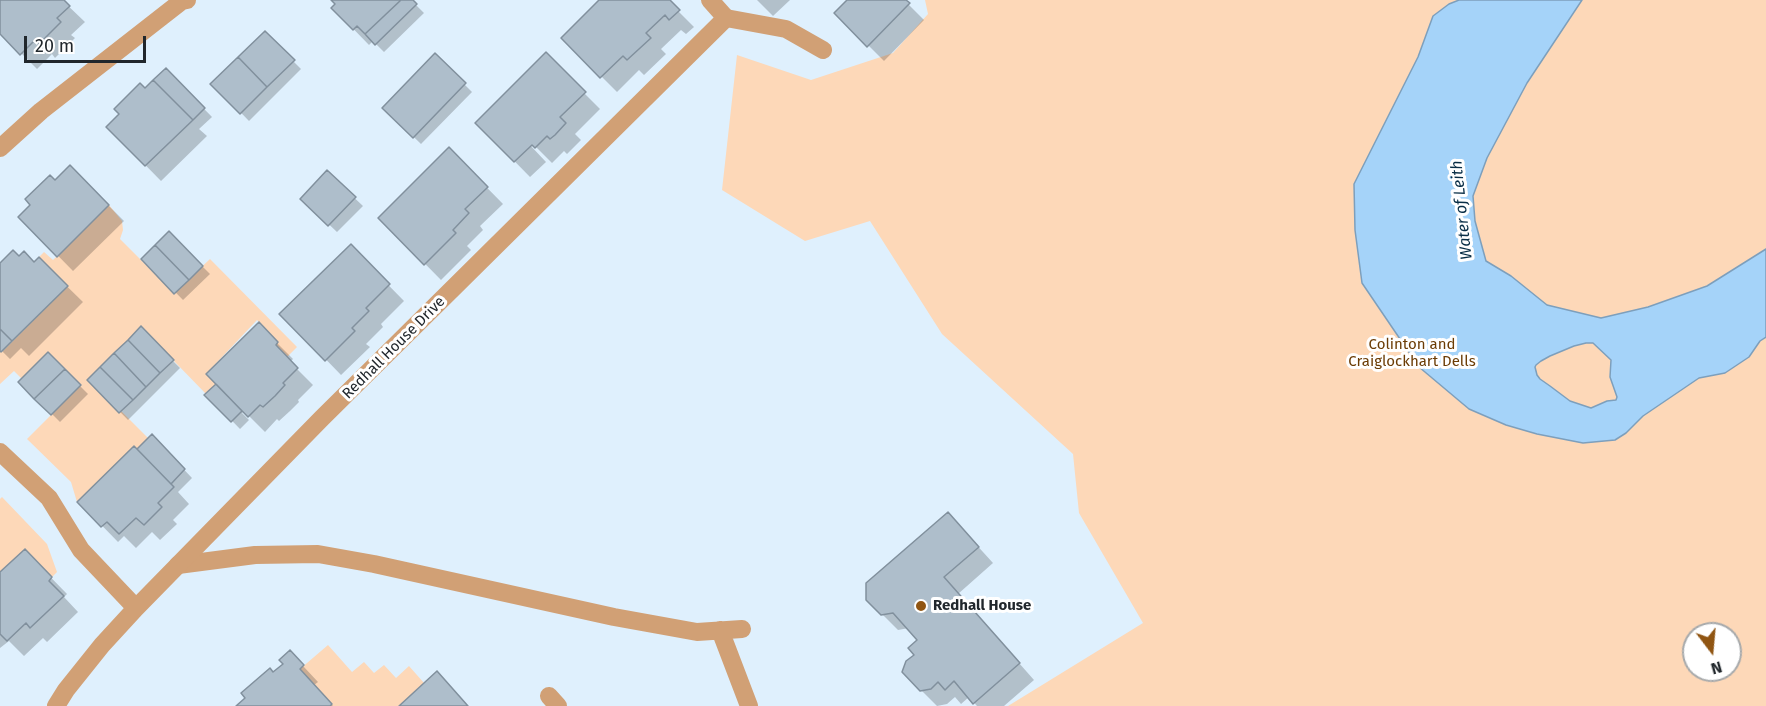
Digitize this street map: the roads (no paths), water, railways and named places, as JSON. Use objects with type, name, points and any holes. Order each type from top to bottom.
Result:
[{"type":"street","points":[[0,148],[42,111],[182,1],[187,0]]},
{"type":"street","points":[[710,0],[726,18],[786,29],[823,50]]},
{"type":"street","name":"Redhall House Drive","points":[[56,706],[102,645],[136,608],[322,418],[726,18]]},
{"type":"street","points":[[0,452],[49,498],[81,550],[136,608]]},
{"type":"street","points":[[178,565],[255,555],[318,554],[374,564],[614,617],[697,632],[742,629]]},
{"type":"street","points":[[720,630],[749,706]]},
{"type":"water","name":"Water of Leith","points":[[1459,0],[1582,0],[1527,83],[1487,158],[1473,196],[1475,221],[1486,261],[1511,276],[1547,305],[1601,318],[1648,307],[1707,286],[1766,249],[1766,337],[1760,341],[1749,357],[1725,373],[1699,378],[1643,416],[1626,433],[1615,440],[1583,443],[1537,434],[1506,425],[1469,409],[1419,367],[1362,283],[1355,230],[1354,184],[1418,57],[1433,16],[1449,4]],"holes":[[[1593,343],[1611,360],[1610,377],[1617,397],[1616,400],[1591,408],[1570,401],[1540,379],[1535,367],[1550,356],[1574,346]]]},
{"type":"place","name":"Redhall House","points":[[921,606]]},
{"type":"park label","name":"Colinton and Craiglockhart Dells","points":[[1412,354]]}]
